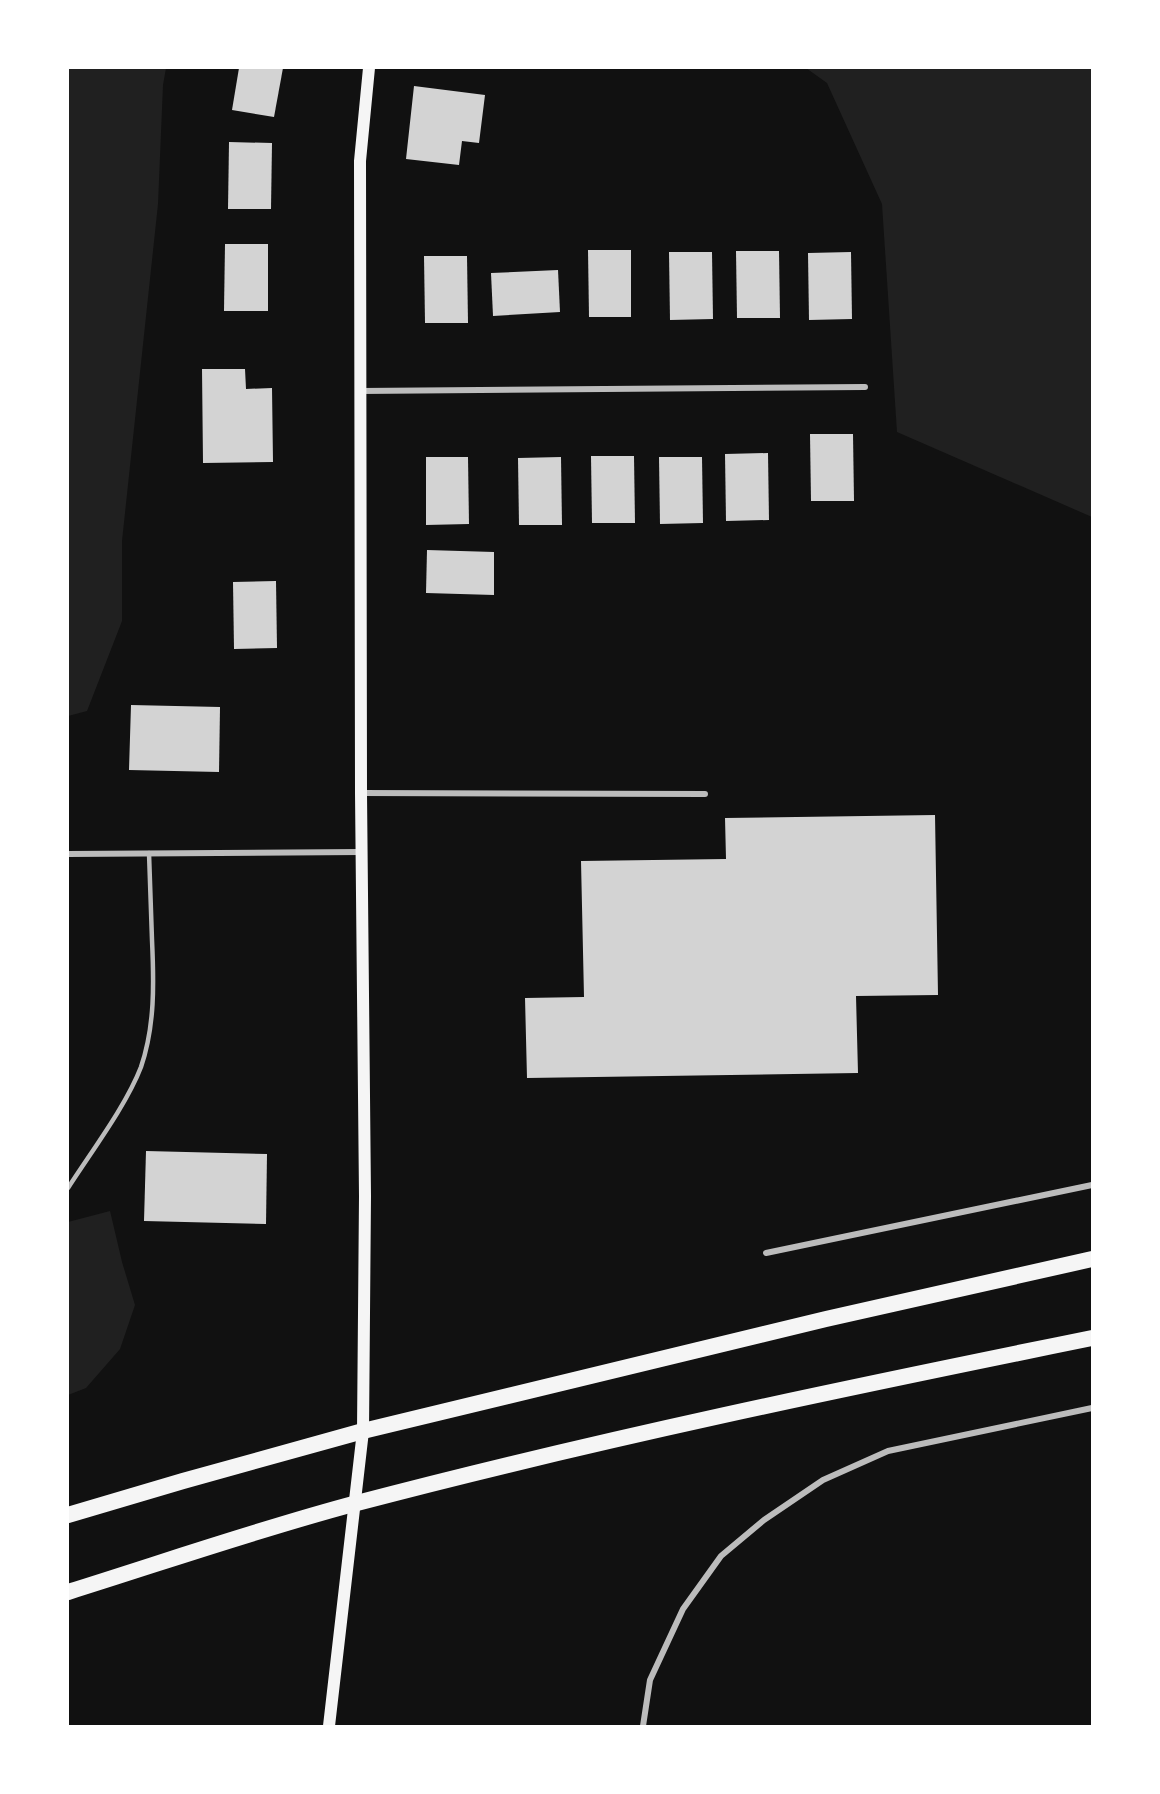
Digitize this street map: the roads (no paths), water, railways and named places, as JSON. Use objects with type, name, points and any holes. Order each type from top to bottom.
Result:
[{"type":"highway","points":[[68,1515],[183,1480],[363,1431],[826,1319],[1092,1259]]},
{"type":"highway","points":[[68,1592],[218,1543],[355,1504],[634,1436],[843,1389],[1092,1338]]},
{"type":"main road","points":[[329,1726],[363,1431],[365,1196],[361,852],[360,161],[369,68]]},
{"type":"street","points":[[359,391],[865,387]]},
{"type":"street","points":[[361,793],[705,794]]},
{"type":"street","points":[[68,854],[361,852]]},
{"type":"street","points":[[766,1253],[1092,1185]]},
{"type":"street","points":[[643,1726],[650,1680],[683,1609],[721,1556],[764,1520],[823,1480],[888,1450],[1092,1408]]},
{"type":"lane","points":[[68,1188],[127,1096],[147,1048],[153,992],[149,853]]}]
